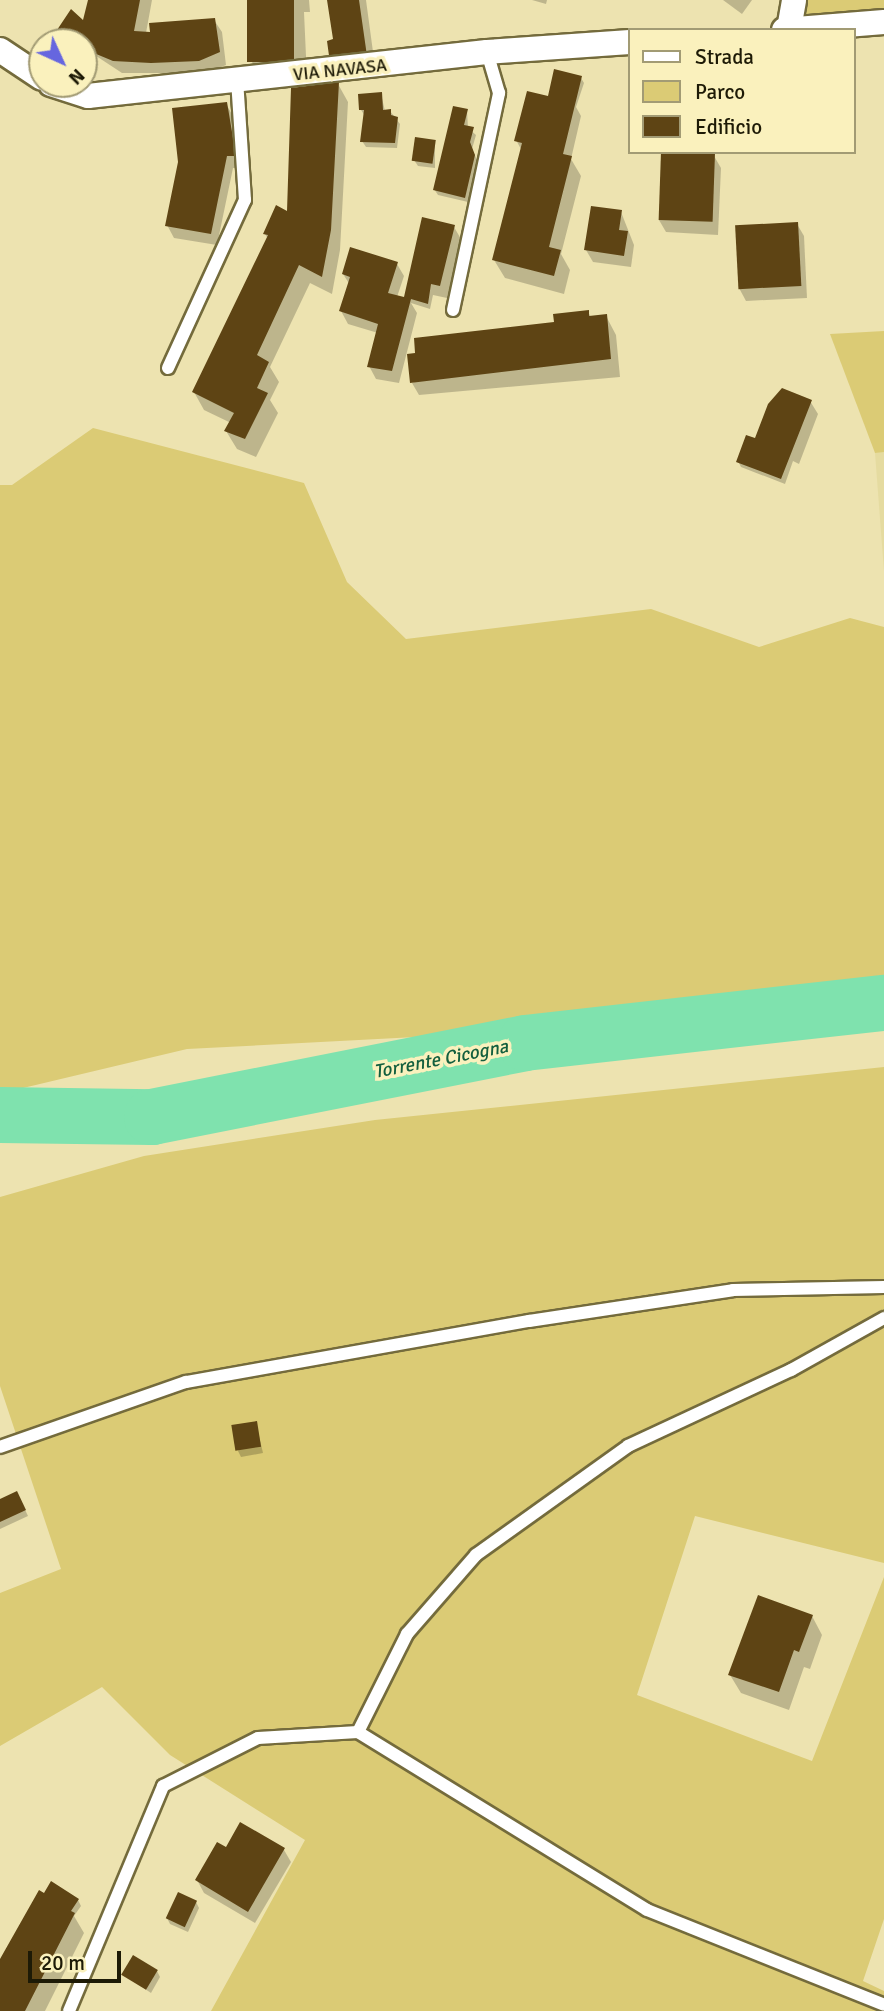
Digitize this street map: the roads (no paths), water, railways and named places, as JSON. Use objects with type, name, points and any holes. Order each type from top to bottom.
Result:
[{"type":"street","points":[[787,28],[794,0]]},
{"type":"street","points":[[811,28],[884,22]]},
{"type":"street","name":"VIA NAVASA","points":[[98,95],[487,52],[628,41]]},
{"type":"street","points":[[0,50],[28,69]]},
{"type":"lane","points":[[453,310],[499,93],[487,52]]},
{"type":"lane","points":[[168,368],[245,200],[237,81]]},
{"type":"lane","points":[[0,1447],[200,1380],[733,1290],[884,1287]]},
{"type":"lane","points":[[358,1732],[407,1634],[476,1555],[628,1446],[791,1370],[884,1318]]},
{"type":"lane","points":[[69,2011],[163,1786],[258,1738],[358,1732],[647,1910],[884,2005]]},
{"type":"waterway","name":"Torrente Cicogna","points":[[0,1115],[152,1117],[525,1043],[884,1003]]}]
